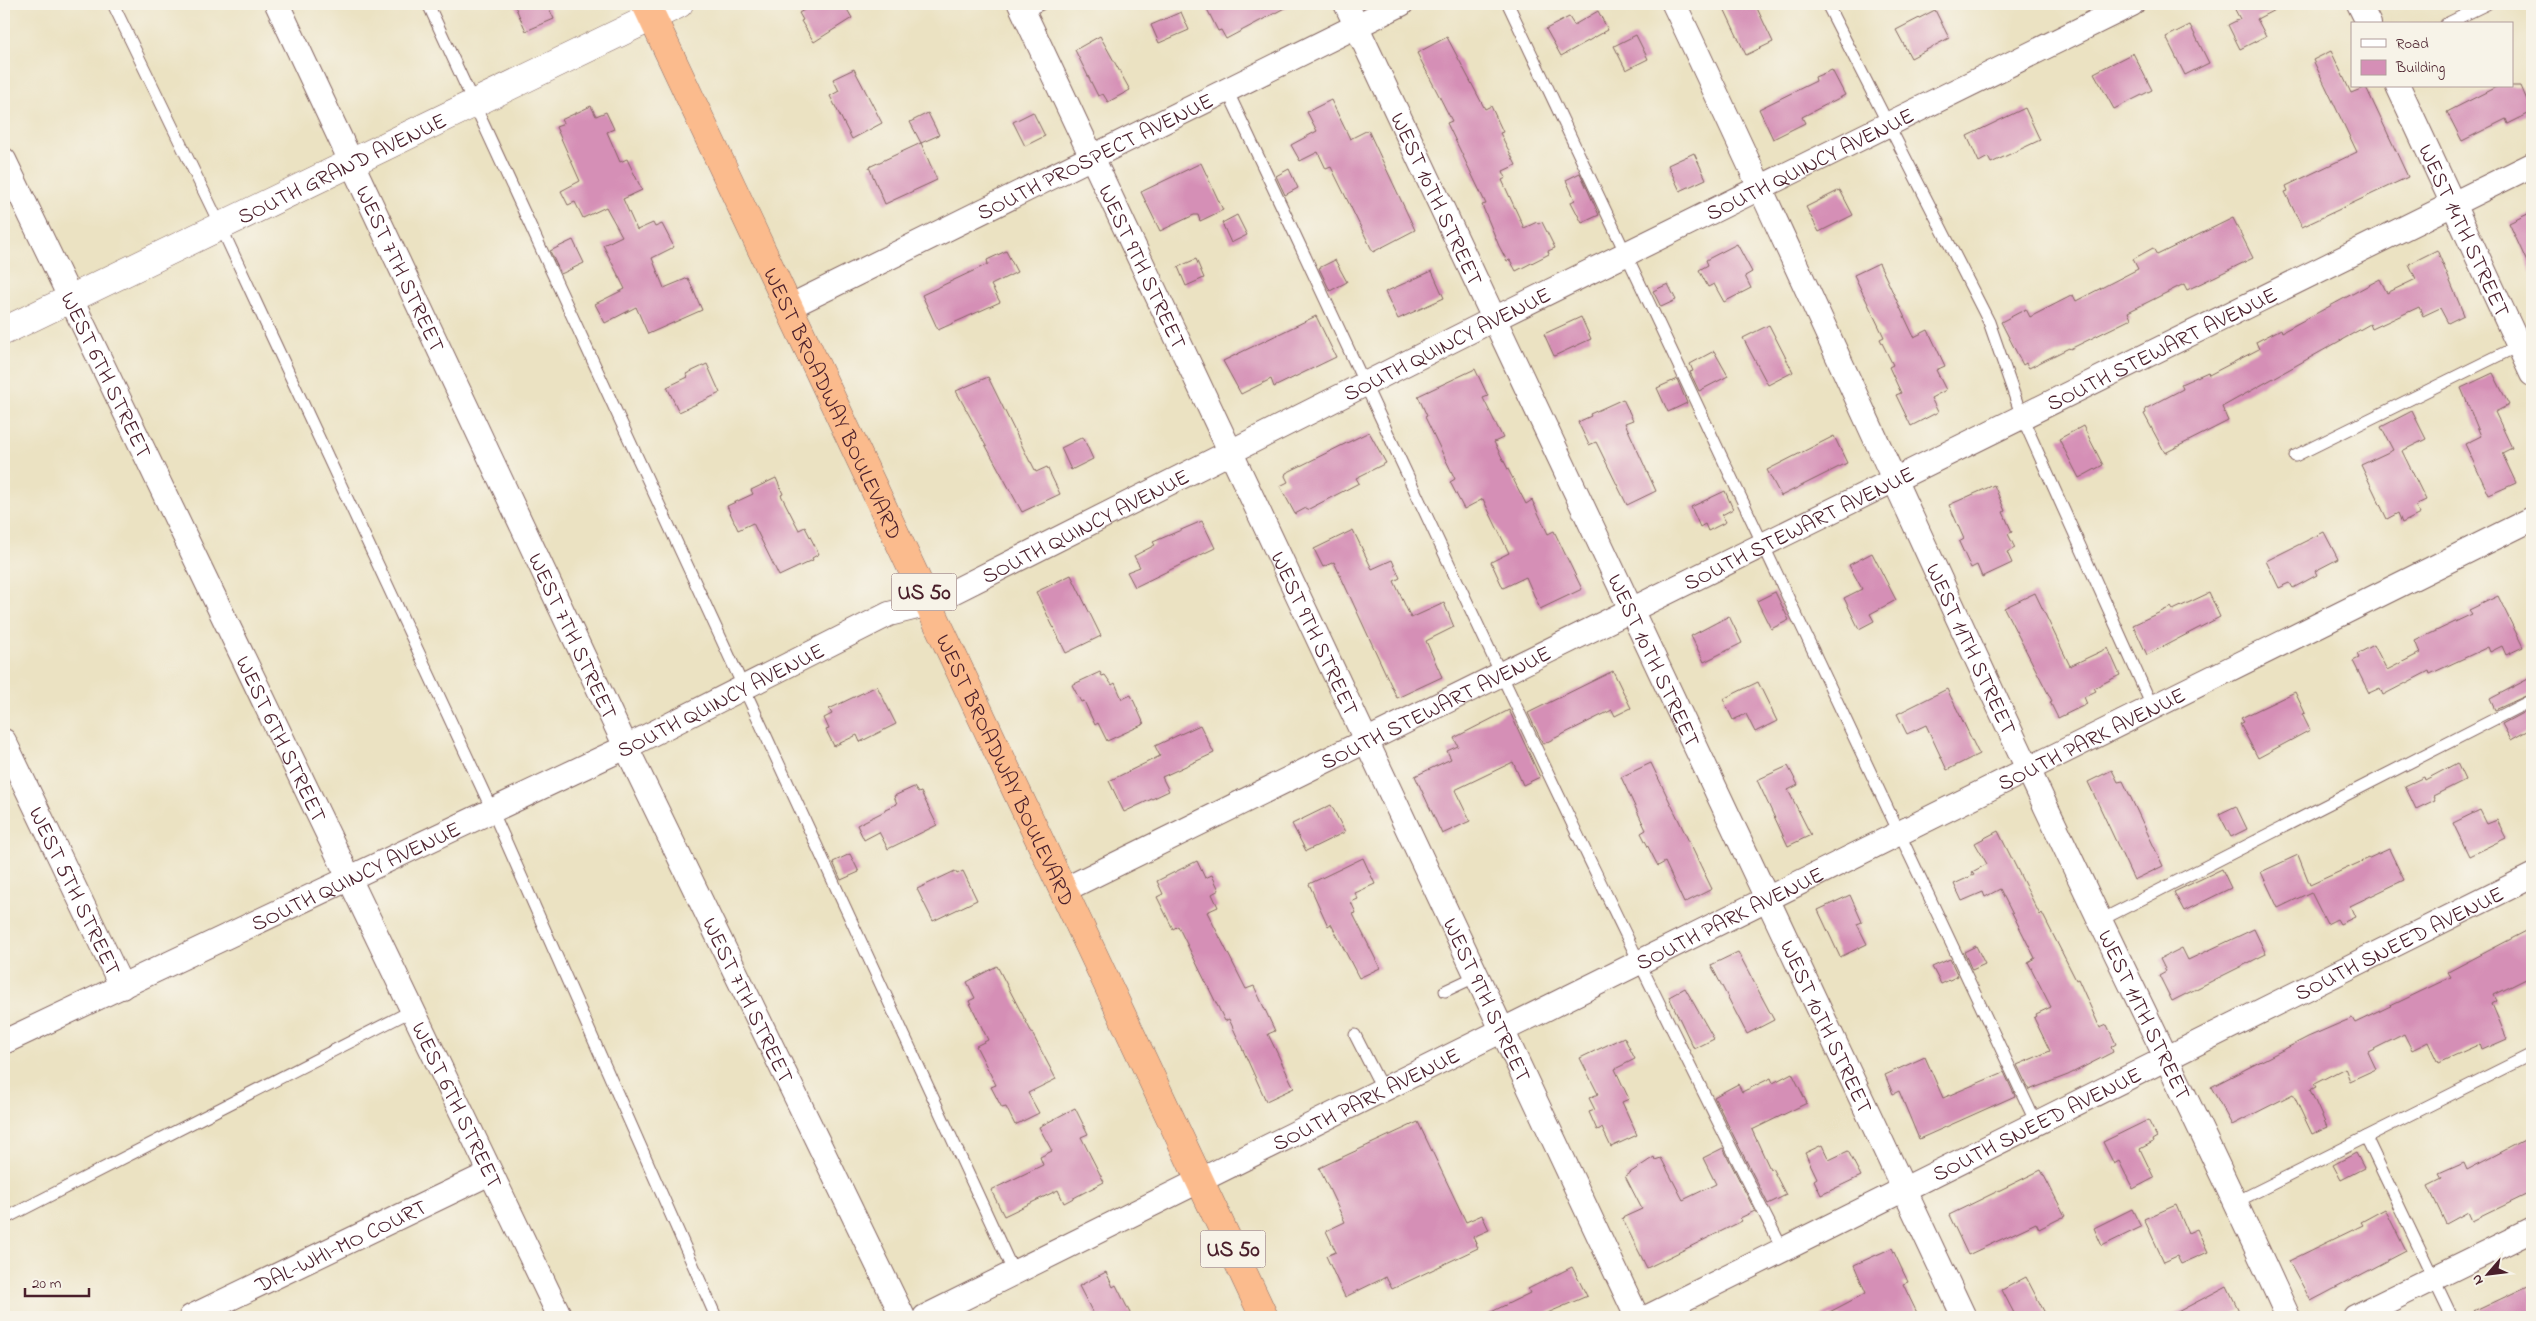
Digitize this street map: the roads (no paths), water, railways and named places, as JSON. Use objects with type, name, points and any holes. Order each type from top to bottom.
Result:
[{"type":"highway","name":"WEST BROADWAY BOULEVARD","points":[[650,10],[1264,1317]]},
{"type":"street","name":"WEST 7TH STREET","points":[[277,4],[626,746],[903,1317]]},
{"type":"street","name":"SOUTH GRAND AVENUE","points":[[4,331],[474,103],[650,10],[679,4]]},
{"type":"street","name":"WEST 10TH STREET","points":[[1346,4],[1964,1317]]},
{"type":"street","name":"SOUTH PROSPECT AVENUE","points":[[789,307],[1401,4]]},
{"type":"street","name":"WEST 11TH STREET","points":[[1674,4],[2099,921],[2236,1202],[2288,1317]]},
{"type":"street","name":"SOUTH QUINCY AVENUE","points":[[4,1042],[626,746],[742,686],[889,614],[929,604],[1760,186],[2132,4]]},
{"type":"street","points":[[2359,4],[2368,22]]},
{"type":"street","name":"WEST 9TH STREET","points":[[1028,7],[1092,157],[1637,1317]]},
{"type":"street","name":"WEST 14TH STREET","points":[[2399,88],[2453,204],[2526,343],[2532,374]]},
{"type":"street","name":"WEST 6TH STREET","points":[[4,160],[69,299],[559,1317]]},
{"type":"street","name":"SOUTH STEWART AVENUE","points":[[1064,890],[2532,165]]},
{"type":"street","name":"SOUTH PARK AVENUE","points":[[925,1317],[2152,706],[2532,519]]},
{"type":"street","name":"WEST 5TH STREET","points":[[4,740],[122,987]]},
{"type":"street","name":"SOUTH SNEED AVENUE","points":[[1648,1317],[2532,876]]},
{"type":"street","name":"DAL-WHI-MO COURT","points":[[191,1317],[490,1173]]},
{"type":"street","points":[[2355,1317],[2532,1230]]},
{"type":"lane","points":[[113,4],[220,225],[492,810],[716,1317]]},
{"type":"lane","points":[[428,4],[1014,1273]]},
{"type":"lane","points":[[1508,4],[2036,1123]]},
{"type":"lane","points":[[1827,4],[1988,322],[2022,416],[2152,706]]},
{"type":"lane","points":[[2450,22],[2487,4]]},
{"type":"lane","points":[[1227,90],[1500,675],[1694,1076],[1783,1250]]},
{"type":"lane","points":[[2295,456],[2526,343]]},
{"type":"lane","points":[[2099,921],[2532,700]]},
{"type":"lane","points":[[1445,991],[1477,976]]},
{"type":"lane","points":[[4,1219],[411,1011]]},
{"type":"lane","points":[[1355,1035],[1383,1090]]},
{"type":"lane","points":[[2236,1202],[2532,1054]]},
{"type":"lane","points":[[2366,1137],[2452,1317]]}]
